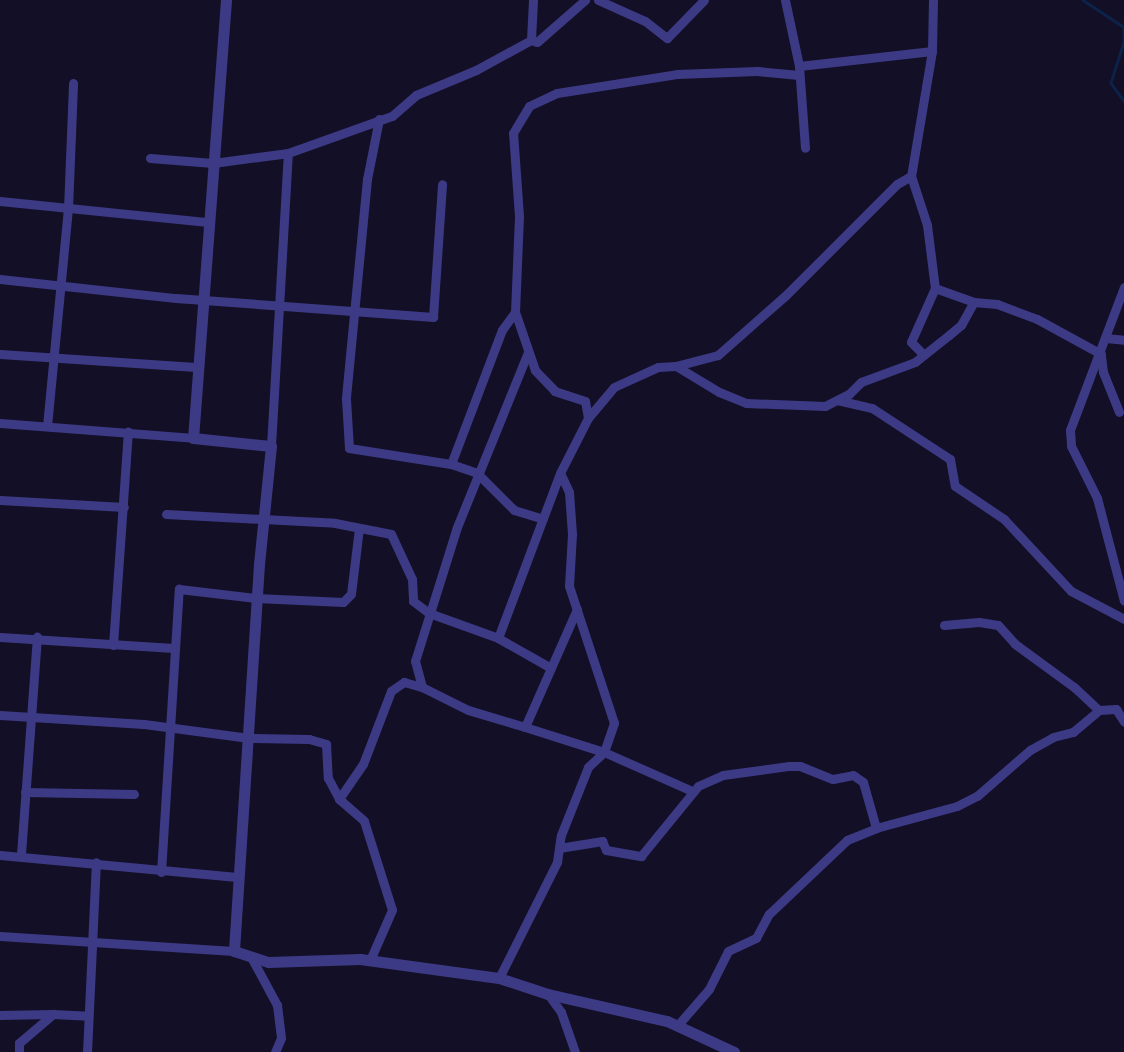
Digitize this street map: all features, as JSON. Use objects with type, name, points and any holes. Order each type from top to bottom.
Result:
[{"type":"street","points":[[193,438],[196,367],[226,0]]},
{"type":"street","points":[[531,40],[533,0]]},
{"type":"street","points":[[150,158],[213,163],[288,153],[379,119],[392,116],[416,95],[476,70],[531,40],[537,42],[585,0]]},
{"type":"street","points":[[598,0],[645,21],[667,38],[704,0]]},
{"type":"street","points":[[785,0],[799,70],[805,148]]},
{"type":"street","points":[[924,355],[911,342],[935,288],[927,225],[911,176],[932,51],[933,0]]},
{"type":"street","points":[[588,418],[585,401],[555,391],[535,370],[515,312],[519,216],[513,133],[530,106],[556,93],[676,74],[799,70],[932,51]]},
{"type":"street","points":[[47,426],[56,359],[68,209],[72,83]]},
{"type":"street","points":[[379,119],[367,179],[346,400],[349,448],[451,464],[477,473],[514,510],[543,519]]},
{"type":"street","points":[[234,951],[237,876],[249,738],[256,598],[271,446],[281,306],[288,153]]},
{"type":"street","points":[[498,638],[560,473],[588,418],[614,387],[658,366],[676,366],[718,355],[786,295],[897,184],[911,176]]},
{"type":"street","points":[[0,280],[281,306],[433,317],[442,184]]},
{"type":"street","points":[[0,201],[208,222]]},
{"type":"street","points":[[1124,287],[1101,354],[1070,430],[1071,446],[1097,498],[1124,601]]},
{"type":"street","points":[[935,288],[974,302],[997,304],[1037,319],[1101,354]]},
{"type":"street","points":[[676,366],[719,392],[746,402],[826,406],[861,382],[924,355],[961,325],[974,302]]},
{"type":"street","points":[[451,464],[502,330],[515,312]]},
{"type":"street","points":[[1106,338],[1124,340]]},
{"type":"street","points":[[422,687],[415,661],[429,613],[477,473],[508,408],[528,352]]},
{"type":"street","points":[[0,354],[196,367]]},
{"type":"street","points":[[1101,354],[1103,372],[1119,412]]},
{"type":"street","points":[[836,400],[872,408],[950,459],[955,486],[1004,519],[1071,591],[1124,619]]},
{"type":"street","points":[[0,423],[128,432],[271,446]]},
{"type":"street","points":[[113,645],[128,432]]},
{"type":"street","points":[[499,978],[557,862],[559,848],[588,767],[604,752],[614,723],[569,586],[572,534],[569,492],[560,473]]},
{"type":"street","points":[[0,500],[124,507]]},
{"type":"street","points":[[166,514],[263,521],[335,523],[391,534],[412,579],[413,601],[429,613],[498,638],[551,668]]},
{"type":"street","points":[[162,872],[179,589],[256,598],[342,602],[351,594],[359,528]]},
{"type":"street","points":[[525,727],[577,608]]},
{"type":"street","points":[[944,625],[979,622],[998,626],[1015,644],[1074,687],[1099,710]]},
{"type":"street","points":[[0,636],[37,637],[113,645],[174,648]]},
{"type":"street","points":[[21,854],[25,792],[34,718],[37,637]]},
{"type":"street","points":[[339,799],[363,764],[391,691],[404,682],[422,687],[468,710],[604,752],[692,791]]},
{"type":"street","points":[[677,1026],[709,989],[728,950],[756,938],[770,914],[847,840],[876,828],[957,806],[977,796],[1030,750],[1053,737],[1073,732],[1099,710],[1116,709],[1124,722]]},
{"type":"street","points":[[0,715],[144,724],[172,730],[249,738],[309,739],[326,744],[328,778],[339,799],[364,821],[392,910],[370,960]]},
{"type":"street","points":[[559,848],[602,842],[606,850],[641,856],[653,846],[669,818],[692,791],[723,775],[789,766],[800,766],[833,779],[853,776],[863,782],[876,828]]},
{"type":"street","points":[[25,792],[134,794]]},
{"type":"street","points":[[0,855],[21,854],[96,862],[162,872],[237,876]]},
{"type":"street","points":[[87,1052],[96,862]]},
{"type":"street","points":[[0,936],[234,951],[268,962],[370,960],[499,978],[548,994],[677,1026],[734,1052]]},
{"type":"street","points":[[250,957],[277,1005],[281,1038],[275,1052]]},
{"type":"street","points":[[548,994],[561,1012],[575,1052]]},
{"type":"street","points":[[0,1015],[52,1014],[88,1016]]},
{"type":"street","points":[[19,1052],[19,1043],[52,1014]]},
{"type":"waterway","points":[[1083,0],[1124,27],[1124,42],[1111,83],[1124,101]]}]
